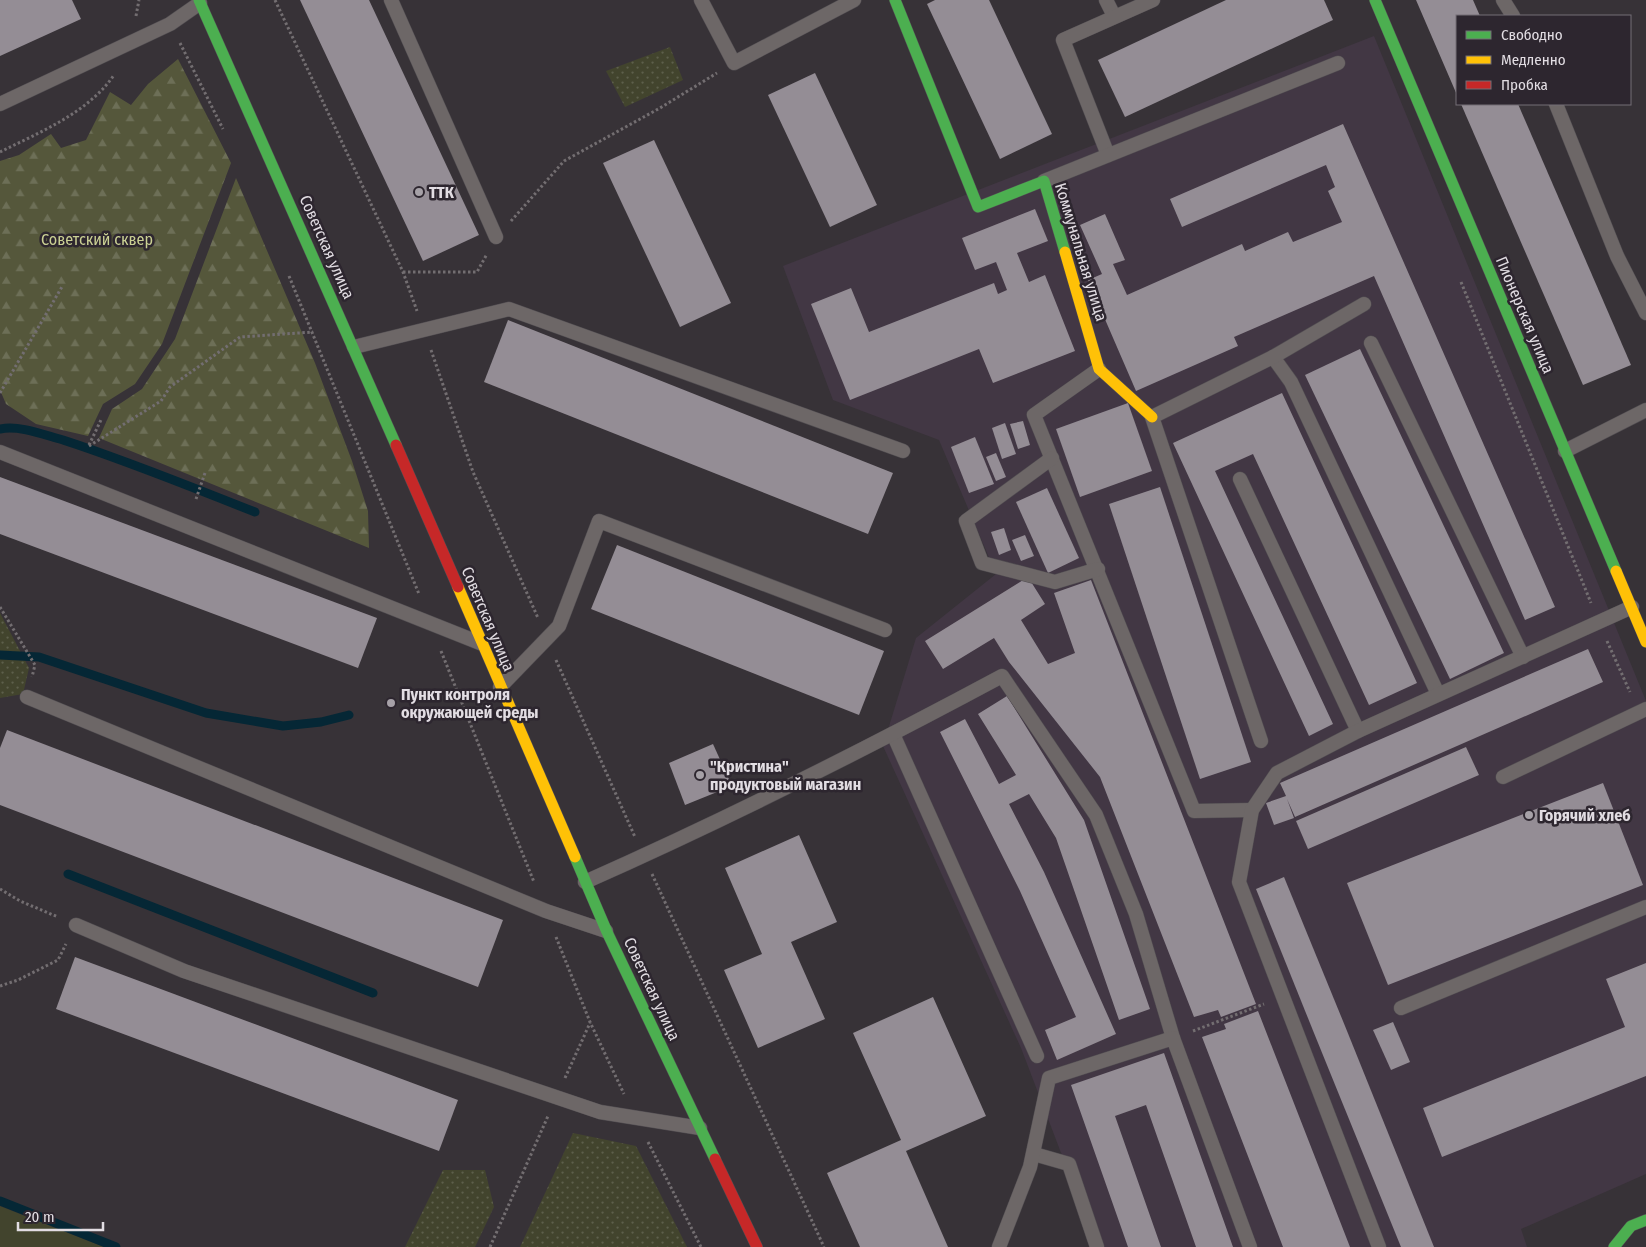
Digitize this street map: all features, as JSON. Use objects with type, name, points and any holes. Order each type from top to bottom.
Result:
[{"type":"street","name":"Коммунальная улица","points":[[895,0],[978,207],[1044,181],[1099,369]]},
{"type":"street","name":"Пионерская улица","points":[[1375,0],[1646,642]]},
{"type":"street","name":"Советская улица","points":[[200,1],[354,347],[480,643],[607,932],[757,1247]]},
{"type":"street","points":[[1099,369],[1152,417]]},
{"type":"street","points":[[1614,1247],[1631,1226],[1646,1220]]},
{"type":"lane","points":[[391,0],[496,237]]},
{"type":"lane","points":[[702,0],[734,62],[854,0]]},
{"type":"lane","points":[[1106,0],[1114,16]]},
{"type":"lane","points":[[1108,155],[1063,40],[1153,0]]},
{"type":"lane","points":[[1504,0],[1512,15]]},
{"type":"lane","points":[[0,104],[170,24],[200,1]]},
{"type":"lane","points":[[1044,181],[1338,63]]},
{"type":"lane","points":[[1556,105],[1617,256],[1646,313]]},
{"type":"lane","points":[[1261,740],[1152,417],[1273,357],[1364,304]]},
{"type":"lane","points":[[354,347],[509,309],[903,451]]},
{"type":"lane","points":[[1371,342],[1523,657]]},
{"type":"lane","points":[[1273,357],[1291,382],[1438,694]]},
{"type":"lane","points":[[1099,369],[1034,415],[1098,569],[1194,810],[1252,810]]},
{"type":"lane","points":[[1565,451],[1646,410]]},
{"type":"lane","points":[[0,452],[480,643]]},
{"type":"lane","points":[[1052,458],[966,521],[982,563],[1055,582],[1098,569]]},
{"type":"lane","points":[[1240,479],[1358,731]]},
{"type":"lane","points":[[500,686],[559,626],[598,521],[886,630]]},
{"type":"lane","points":[[1379,1247],[1239,882],[1252,810],[1277,772],[1358,731],[1632,607]]},
{"type":"lane","points":[[585,882],[644,856],[893,734],[1002,676],[1096,814],[1136,914],[1173,1038],[1250,1247]]},
{"type":"lane","points":[[27,697],[546,910],[607,932]]},
{"type":"lane","points":[[1503,777],[1643,710]]},
{"type":"lane","points":[[893,734],[1037,1056]]},
{"type":"lane","points":[[1401,1008],[1646,907]]},
{"type":"lane","points":[[76,925],[184,970],[600,1112],[700,1128]]},
{"type":"lane","points":[[999,1247],[1034,1154],[1049,1078],[1173,1038]]},
{"type":"lane","points":[[1034,1154],[1069,1164],[1097,1247]]},
{"type":"path","points":[[275,0],[403,272],[473,472],[644,856],[824,1247]]},
{"type":"path","points":[[403,272],[477,272],[496,237],[564,161],[660,108],[734,62]]},
{"type":"path","points":[[1458,276],[1599,622],[1643,710]]},
{"type":"path","points":[[0,394],[63,285]]},
{"type":"path","points":[[101,420],[89,446],[161,401],[170,387],[240,337],[313,332]]},
{"type":"path","points":[[196,499],[205,472]]},
{"type":"path","points":[[0,607],[35,666],[27,697]]},
{"type":"path","points":[[0,889],[20,901],[76,925],[58,960],[18,980],[0,986]]},
{"type":"path","points":[[1173,1038],[1283,996]]},
{"type":"path","points":[[490,1247],[590,1022]]},
{"type":"shaded area","points":[[1374,36],[1646,701],[1646,1174],[1521,1229],[1527,1247],[1097,1247],[1021,1048],[883,746],[916,638],[996,574],[939,440],[833,400],[783,266]]},
{"type":"green space","points":[[670,47],[683,80],[625,107],[606,71]]},
{"type":"green space","name":"Советский сквер","points":[[178,59],[231,163],[162,344],[135,384],[103,404],[88,436],[36,424],[6,404],[0,390],[0,161],[19,155],[51,134],[61,148],[86,140],[110,92],[131,105],[148,84]]},
{"type":"green space","points":[[236,178],[315,363],[352,461],[368,511],[369,548],[99,438],[112,409],[142,389],[175,339]]},
{"type":"green space","points":[[0,613],[29,668],[23,694],[0,698]]},
{"type":"green space","points":[[573,1133],[636,1146],[687,1247],[520,1247]]},
{"type":"green space","points":[[443,1170],[485,1170],[494,1207],[475,1247],[405,1247]]},
{"type":"green space","points":[[0,1206],[104,1247],[0,1247]]},
{"type":"building","points":[[0,0],[72,0],[81,19],[0,56]]},
{"type":"building","points":[[300,0],[369,0],[479,235],[423,261]]},
{"type":"building","points":[[935,0],[989,0],[1052,134],[1000,159],[927,4]]},
{"type":"building","points":[[1226,0],[1324,0],[1333,20],[1125,117],[1098,60]]},
{"type":"building","points":[[1416,0],[1473,0],[1480,15],[1456,15],[1456,93]]},
{"type":"building","points":[[815,73],[877,205],[830,227],[768,95]]},
{"type":"building","points":[[1461,105],[1518,105],[1631,365],[1583,385]]},
{"type":"building","points":[[1343,124],[1555,607],[1525,620],[1374,276],[1234,337],[1238,346],[1136,391],[1088,280],[1102,274],[1080,225],[1105,214],[1125,260],[1113,264],[1127,295],[1242,244],[1245,251],[1288,232],[1293,242],[1342,222],[1328,191],[1335,187],[1326,165],[1182,227],[1170,199]]},
{"type":"building","points":[[654,140],[731,303],[680,327],[603,163]]},
{"type":"building","points":[[1035,209],[1048,241],[1017,253],[1029,282],[1045,275],[1075,351],[993,383],[979,349],[850,400],[811,304],[851,288],[869,332],[994,283],[998,294],[1007,290],[996,262],[975,270],[962,238]]},
{"type":"building","points":[[508,320],[893,473],[868,534],[484,382]]},
{"type":"building","points":[[1360,349],[1504,653],[1450,679],[1305,375]]},
{"type":"building","points":[[1282,393],[1417,683],[1369,705],[1253,454],[1215,471],[1333,724],[1309,736],[1173,443]]},
{"type":"building","points":[[1128,403],[1152,471],[1080,497],[1056,429]]},
{"type":"building","points":[[1023,421],[1030,445],[1018,449],[1010,424]]},
{"type":"building","points":[[1005,423],[1016,454],[1002,459],[992,428]]},
{"type":"building","points":[[975,437],[994,484],[969,493],[951,447]]},
{"type":"building","points":[[996,453],[1006,477],[996,481],[986,457]]},
{"type":"building","points":[[0,477],[377,618],[358,668],[0,534]]},
{"type":"building","points":[[1160,487],[1251,762],[1200,779],[1109,504]]},
{"type":"building","points":[[1047,488],[1079,558],[1048,573],[1016,502]]},
{"type":"building","points":[[1004,528],[1011,550],[999,555],[991,532]]},
{"type":"building","points":[[1025,535],[1034,556],[1021,561],[1012,540]]},
{"type":"building","points":[[617,545],[884,651],[859,715],[591,609]]},
{"type":"building","points":[[1028,577],[1045,604],[1021,620],[1048,664],[1075,653],[1054,593],[1091,580],[1256,1004],[1221,1017],[1218,1010],[1194,1017],[1100,777],[1009,662],[994,638],[943,669],[925,641]]},
{"type":"building","points":[[1588,649],[1603,682],[1295,817],[1287,799],[1294,818],[1274,825],[1266,803],[1286,796],[1280,783]]},
{"type":"building","points":[[1007,696],[1084,820],[1150,1009],[1119,1020],[1056,838],[1029,794],[1009,804],[1044,872],[1116,1034],[1057,1060],[1045,1030],[1076,1017],[1020,891],[940,732],[965,719],[999,784],[1016,775],[978,714]]},
{"type":"building","points":[[7,730],[503,920],[478,987],[0,805],[0,748]]},
{"type":"building","name":"\"Кристина\" продуктовый магазин","points":[[713,744],[732,786],[685,805],[669,763]]},
{"type":"building","points":[[1466,747],[1479,775],[1308,849],[1296,821]]},
{"type":"building","points":[[1603,783],[1643,885],[1388,985],[1347,883]]},
{"type":"building","points":[[799,835],[837,922],[791,942],[825,1019],[758,1048],[724,970],[762,954],[725,868]]},
{"type":"building","points":[[1284,877],[1434,1247],[1401,1247],[1316,1038],[1256,889]]},
{"type":"building","points":[[75,957],[458,1100],[439,1151],[56,1009]]},
{"type":"building","points":[[1646,963],[1646,1076],[1442,1157],[1423,1108],[1625,1027],[1606,979]]},
{"type":"building","points":[[933,997],[986,1116],[906,1151],[948,1247],[860,1247],[827,1173],[901,1140],[853,1033]]},
{"type":"building","points":[[1258,1011],[1350,1247],[1283,1247],[1202,1037],[1226,1029],[1224,1024]]},
{"type":"building","points":[[1393,1022],[1410,1062],[1391,1070],[1373,1030]]},
{"type":"building","points":[[1164,1053],[1233,1247],[1196,1247],[1146,1105],[1115,1116],[1161,1247],[1128,1247],[1071,1085]]},
{"type":"waterway","points":[[0,429],[24,429],[63,440],[135,465],[255,512]]},
{"type":"waterway","points":[[0,655],[39,657],[206,713],[283,726],[321,722],[349,715]]},
{"type":"waterway","points":[[68,874],[373,993]]},
{"type":"waterway","points":[[0,1201],[116,1247]]},
{"type":"traffic: fast","points":[[199,0],[396,445]]},
{"type":"traffic: fast","points":[[895,0],[978,207],[1044,181],[1065,252]]},
{"type":"traffic: fast","points":[[1375,0],[1616,571]]},
{"type":"traffic: fast","points":[[575,857],[607,932],[715,1159]]},
{"type":"traffic: fast","points":[[1614,1247],[1631,1226],[1646,1220]]},
{"type":"traffic: slow","points":[[1065,252],[1099,369],[1152,417]]},
{"type":"traffic: slow","points":[[1616,571],[1646,642]]},
{"type":"traffic: slow","points":[[458,587],[575,857]]},
{"type":"traffic: jam","points":[[396,445],[458,587]]},
{"type":"traffic: jam","points":[[715,1159],[757,1247]]},
{"type":"place","name":"ТТК","points":[[419,192]]},
{"type":"place","name":"Пункт контроля окружающей среды","points":[[391,703]]},
{"type":"place","name":"\"Кристина\" продуктовый магазин","points":[[700,775]]},
{"type":"place","name":"Горячий хлеб","points":[[1529,815]]}]
